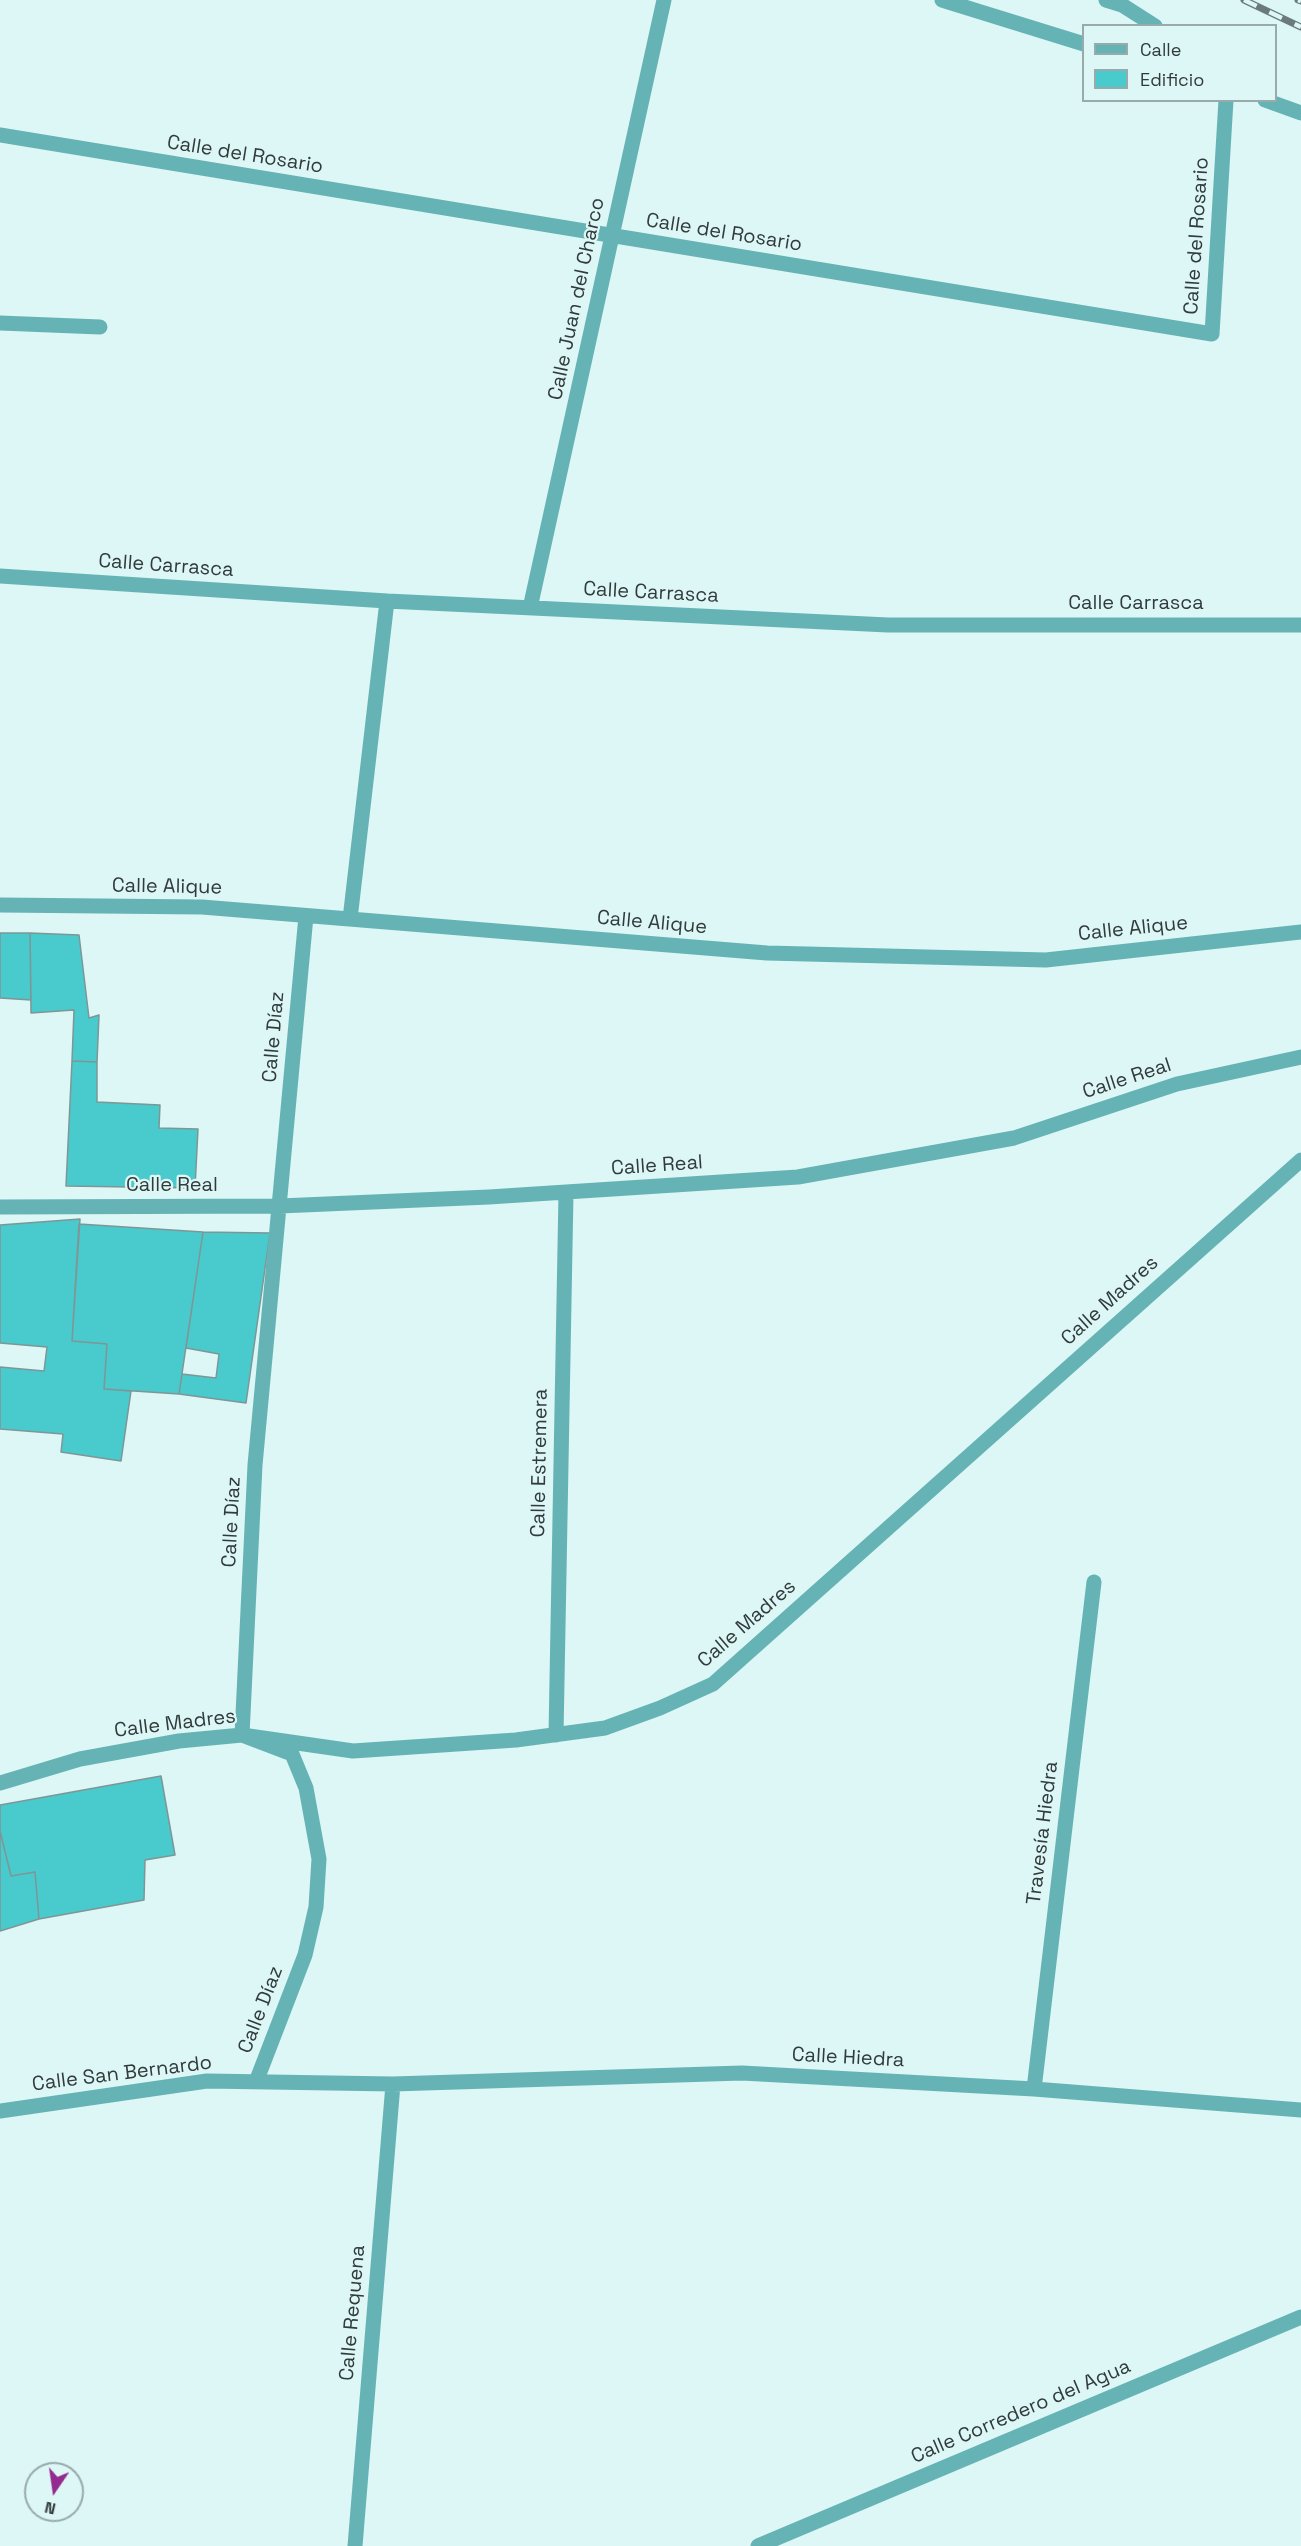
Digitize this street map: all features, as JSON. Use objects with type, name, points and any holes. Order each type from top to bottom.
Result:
[{"type":"street","name":"Calle Juan del Charco","points":[[530,608],[664,0]]},
{"type":"street","points":[[942,0],[1082,44]]},
{"type":"street","points":[[1106,0],[1122,5],[1152,24]]},
{"type":"street","points":[[1277,100],[1297,112]]},
{"type":"street","name":"Calle del Rosario","points":[[0,135],[1212,334],[1226,102]]},
{"type":"street","points":[[1270,102],[1297,112]]},
{"type":"street","points":[[0,323],[100,327]]},
{"type":"street","name":"Calle Carrasca","points":[[0,576],[387,601],[888,625],[1301,625]]},
{"type":"street","points":[[350,919],[387,601]]},
{"type":"street","name":"Calle Alique","points":[[0,905],[202,907],[768,953],[1046,960],[1301,932]]},
{"type":"street","name":"Calle Díaz","points":[[256,2082],[305,1955],[316,1907],[319,1859],[306,1788],[292,1754],[242,1735],[255,1465],[306,916]]},
{"type":"street","name":"Calle Real","points":[[0,1207],[280,1206],[566,1193],[798,1177],[1014,1138],[1177,1084],[1301,1057]]},
{"type":"street","name":"Calle Madres","points":[[0,1783],[80,1759],[179,1741],[242,1735],[353,1751],[556,1735],[605,1728],[660,1708],[712,1684],[1301,1160]]},
{"type":"street","name":"Calle Estremera","points":[[556,1735],[566,1193]]},
{"type":"street","name":"Travesía Hiedra","points":[[1034,2089],[1094,1582]]},
{"type":"street","name":"Calle Hiedra","points":[[393,2084],[742,2073],[1034,2089],[1301,2110]]},
{"type":"street","name":"Calle San Bernardo","points":[[0,2111],[207,2081],[393,2084]]},
{"type":"street","name":"Calle Requena","points":[[355,2546],[393,2084]]},
{"type":"street","name":"Calle Corredero del Agua","points":[[758,2546],[1301,2317]]},
{"type":"building","points":[[0,933],[30,933],[31,1000],[0,998]]},
{"type":"building","points":[[30,933],[79,935],[89,1018],[99,1015],[97,1062],[72,1061],[74,1010],[31,1013]]},
{"type":"building","points":[[72,1061],[97,1062],[97,1102],[160,1105],[159,1128],[198,1129],[195,1188],[66,1186]]},
{"type":"building","points":[[80,1219],[72,1341],[107,1344],[104,1389],[131,1391],[121,1461],[61,1452],[63,1434],[0,1429],[0,1367],[44,1371],[47,1347],[0,1343],[0,1225]]},
{"type":"building","points":[[79,1224],[203,1232],[179,1394],[104,1389],[107,1344],[72,1341]]},
{"type":"building","points":[[203,1232],[270,1233],[246,1403],[179,1394],[182,1374],[216,1378],[219,1354],[186,1348]]},
{"type":"building","points":[[161,1776],[175,1855],[145,1860],[144,1900],[39,1919],[35,1872],[11,1876],[0,1831],[0,1805]]},
{"type":"building","points":[[0,1831],[11,1876],[35,1872],[39,1919],[0,1931]]},
{"type":"railway","points":[[1244,0],[1301,27]]}]
